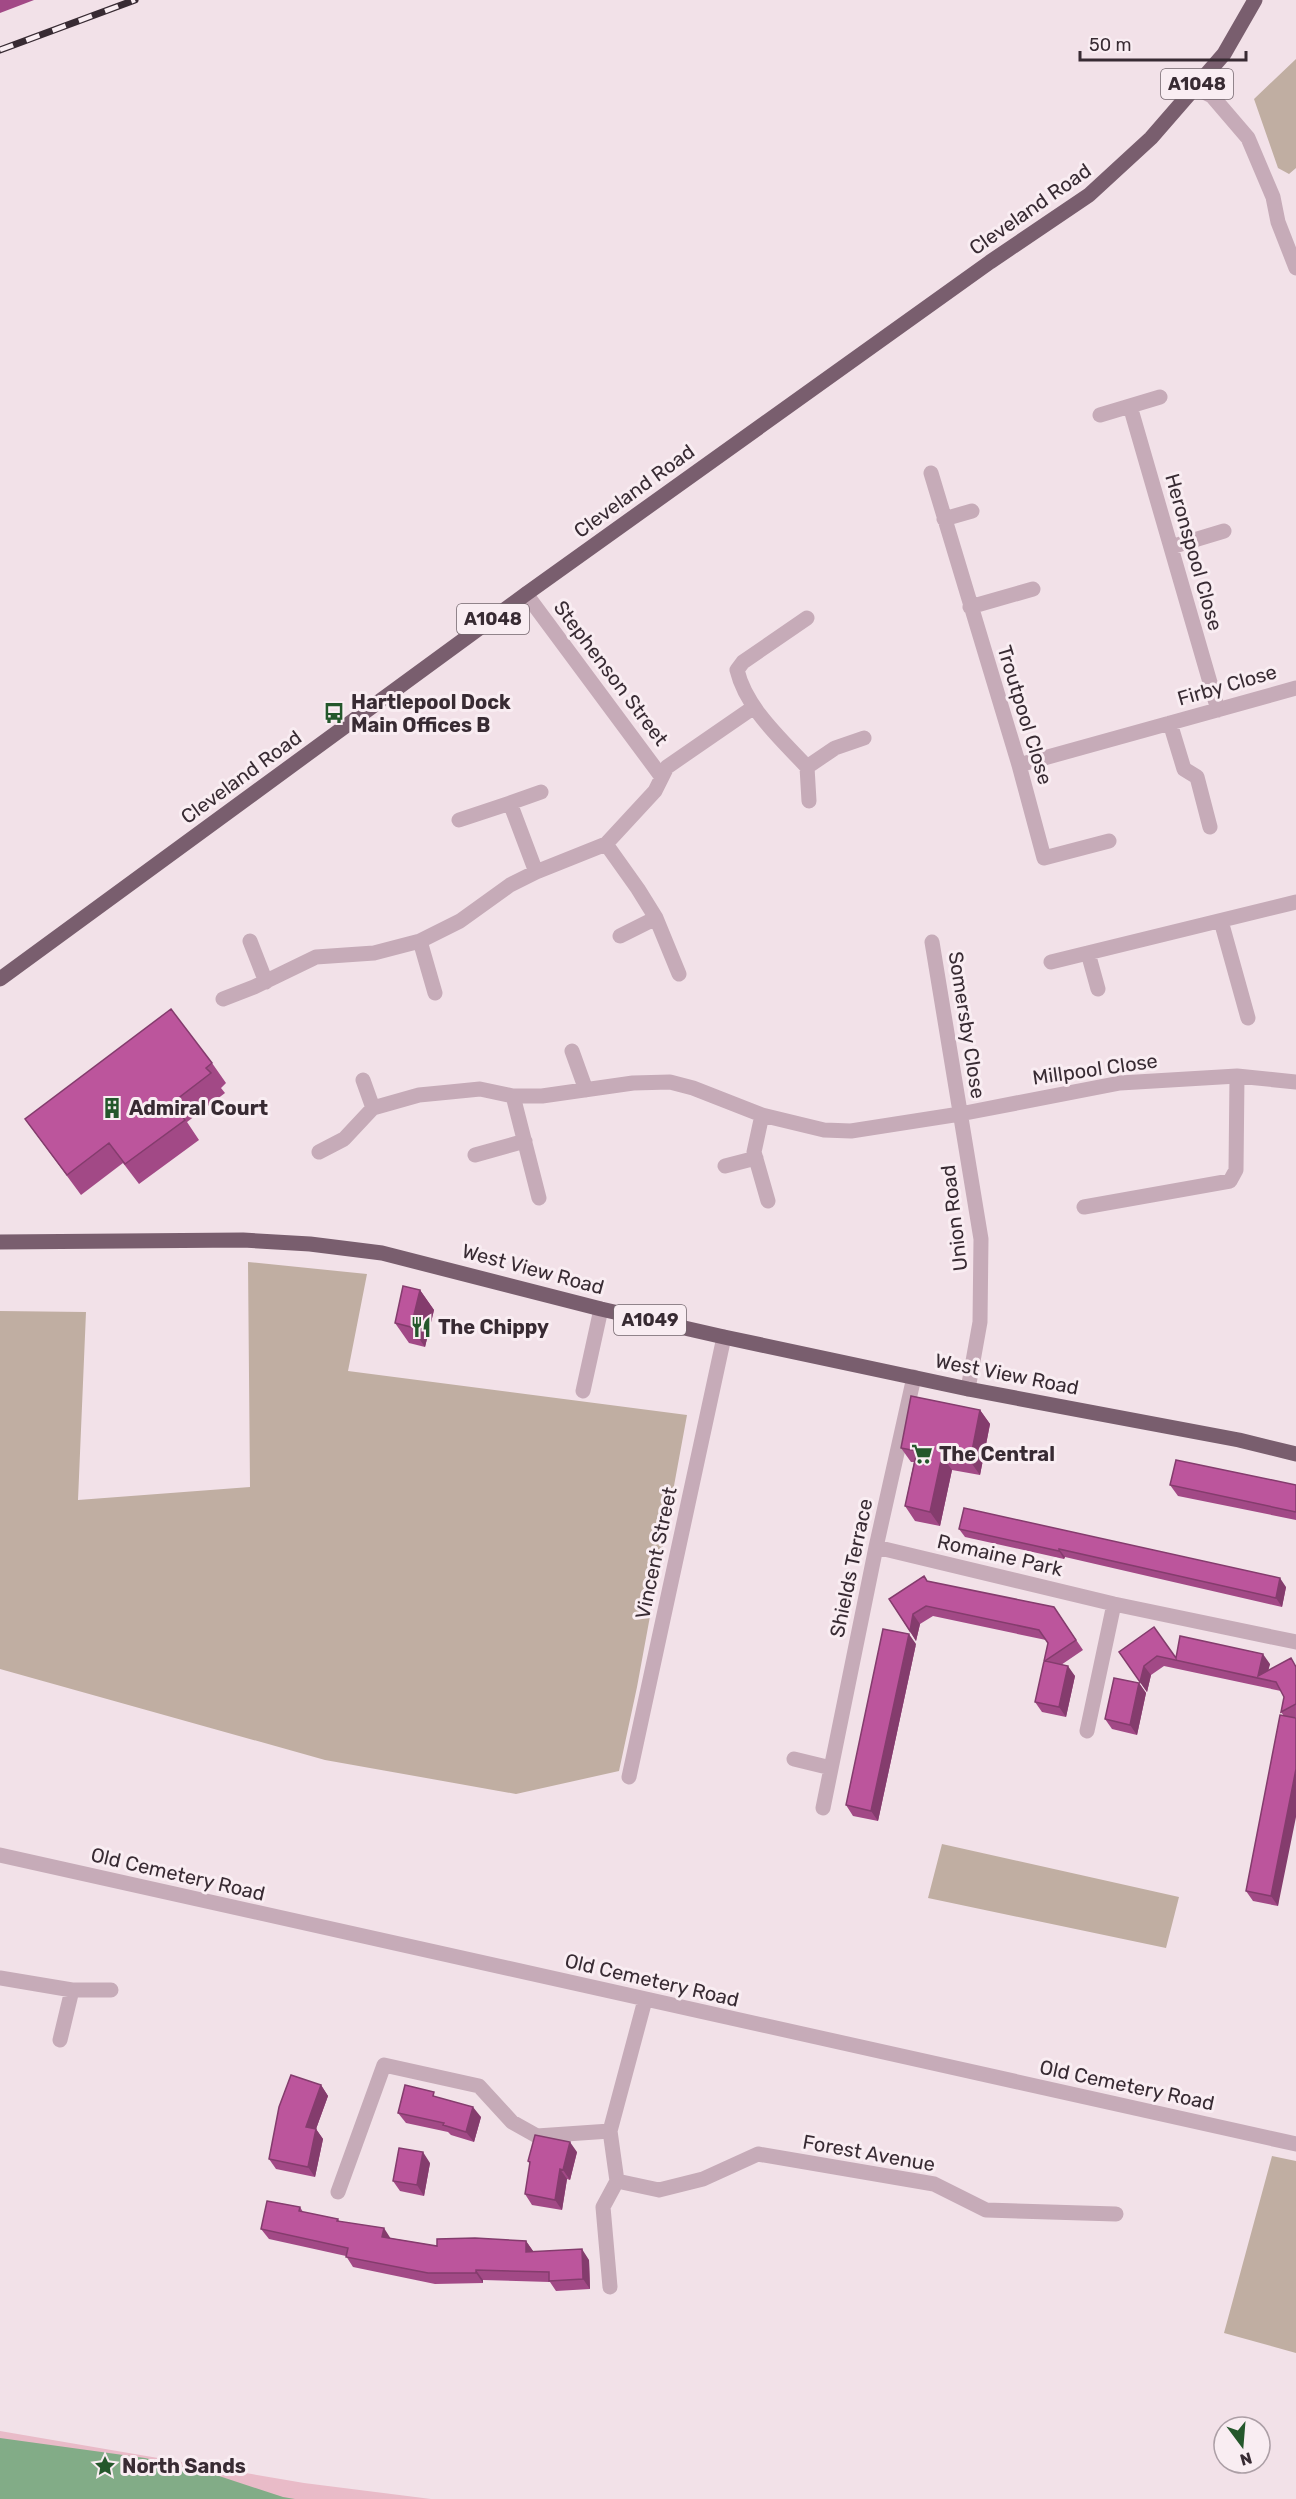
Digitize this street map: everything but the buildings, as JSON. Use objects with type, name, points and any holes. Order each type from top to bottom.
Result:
[{"type":"main road","name":"Cleveland Road","points":[[0,979],[526,594],[990,262],[1089,195],[1147,142],[1224,54],[1255,0]]},
{"type":"main road","name":"West View Road","points":[[0,1242],[243,1240],[310,1244],[382,1253],[601,1309],[724,1337],[968,1389],[1239,1440],[1296,1454]]},
{"type":"street","points":[[1194,87],[1212,96],[1248,138],[1273,197],[1278,222],[1296,268]]},
{"type":"street","points":[[1100,415],[1160,397]]},
{"type":"street","name":"Heronspool Close","points":[[1130,406],[1218,710]]},
{"type":"street","name":"Troutpool Close","points":[[931,473],[1019,765],[1044,858],[1109,841]]},
{"type":"street","points":[[944,519],[972,511]]},
{"type":"street","points":[[1171,547],[1224,531]]},
{"type":"street","points":[[970,607],[1033,589]]},
{"type":"street","name":"Stephenson Street","points":[[526,594],[661,776]]},
{"type":"street","points":[[807,618],[743,662],[737,670],[740,683],[754,707],[807,767],[809,801]]},
{"type":"street","name":"Firby Close","points":[[1019,765],[1296,688]]},
{"type":"street","points":[[223,999],[266,982],[316,957],[374,953],[420,942],[460,921],[510,885],[606,844],[655,791],[667,767],[754,707]]},
{"type":"street","name":"Firby Close","points":[[1170,723],[1184,769],[1197,777],[1210,827]]},
{"type":"street","points":[[807,767],[835,748],[864,738]]},
{"type":"street","points":[[459,820],[541,792]]},
{"type":"street","points":[[510,803],[536,872]]},
{"type":"street","points":[[606,844],[656,918],[679,974]]},
{"type":"street","points":[[1051,962],[1296,903]]},
{"type":"street","points":[[620,936],[656,918]]},
{"type":"street","points":[[1221,921],[1248,1018]]},
{"type":"street","points":[[250,941],[266,982]]},
{"type":"street","points":[[420,942],[435,993]]},
{"type":"street","name":"Somersby Close","points":[[932,942],[960,1114]]},
{"type":"street","points":[[1088,953],[1098,989]]},
{"type":"street","points":[[572,1051],[586,1090]]},
{"type":"street","points":[[1084,1207],[1230,1181],[1236,1170],[1238,1076]]},
{"type":"street","name":"Millpool Close","points":[[374,1108],[419,1095],[480,1089],[513,1096],[542,1096],[633,1083],[670,1082],[693,1088],[762,1114],[824,1130],[851,1131],[960,1114],[1120,1083],[1238,1076],[1296,1082]]},
{"type":"street","points":[[319,1152],[344,1139],[374,1108],[363,1080]]},
{"type":"street","points":[[513,1096],[538,1198]]},
{"type":"street","points":[[762,1114],[755,1140],[756,1158],[768,1201]]},
{"type":"street","name":"Union Road","points":[[960,1114],[981,1239],[980,1323],[968,1389]]},
{"type":"street","points":[[475,1155],[525,1141]]},
{"type":"street","points":[[725,1166],[756,1158]]},
{"type":"street","points":[[583,1391],[601,1309]]},
{"type":"street","name":"Vincent Street","points":[[629,1777],[724,1337]]},
{"type":"street","name":"Shields Terrace","points":[[823,1808],[876,1547],[914,1377]]},
{"type":"street","name":"Romaine Park","points":[[876,1547],[1114,1604],[1296,1642]]},
{"type":"street","points":[[1087,1731],[1114,1604]]},
{"type":"street","points":[[794,1759],[831,1768]]},
{"type":"street","name":"Old Cemetery Road","points":[[0,1856],[1296,2144]]},
{"type":"street","points":[[0,1978],[72,1990],[111,1990]]},
{"type":"street","points":[[60,2040],[72,1990]]},
{"type":"street","points":[[610,2287],[603,2207],[617,2181],[610,2132],[645,2000]]},
{"type":"street","points":[[338,2192],[384,2065],[479,2086],[512,2122],[537,2136],[610,2132]]},
{"type":"street","name":"Forest Avenue","points":[[617,2181],[659,2190],[703,2179],[758,2154],[934,2184],[986,2210],[1116,2214]]},
{"type":"shaded area","points":[[1296,59],[1296,168],[1289,174],[1278,168],[1254,99]]},
{"type":"shaded area","points":[[248,1262],[367,1274],[348,1371],[687,1415],[637,1687],[619,1771],[516,1794],[325,1760],[0,1669],[0,1311],[86,1312],[78,1500],[250,1487]]},
{"type":"shaded area","points":[[942,1844],[1179,1897],[1166,1948],[928,1898]]},
{"type":"shaded area","points":[[1272,2156],[1296,2161],[1296,2353],[1224,2333]]},
{"type":"shaded area","name":"North Sands","points":[[0,2438],[145,2458],[213,2474],[295,2499],[0,2499]]},
{"type":"sand","name":"North Sands","points":[[0,2431],[304,2483],[431,2499],[0,2499]]},
{"type":"railway","points":[[0,50],[135,0]]},
{"type":"place","name":"Hartlepool Dock Main Offices B","points":[[334,713]]},
{"type":"place","name":"Admiral Court","points":[[112,1108]]},
{"type":"place","name":"The Chippy","points":[[421,1327]]},
{"type":"place","name":"The Central","points":[[922,1454]]},
{"type":"place","name":"North Sands","points":[[105,2466]]}]
